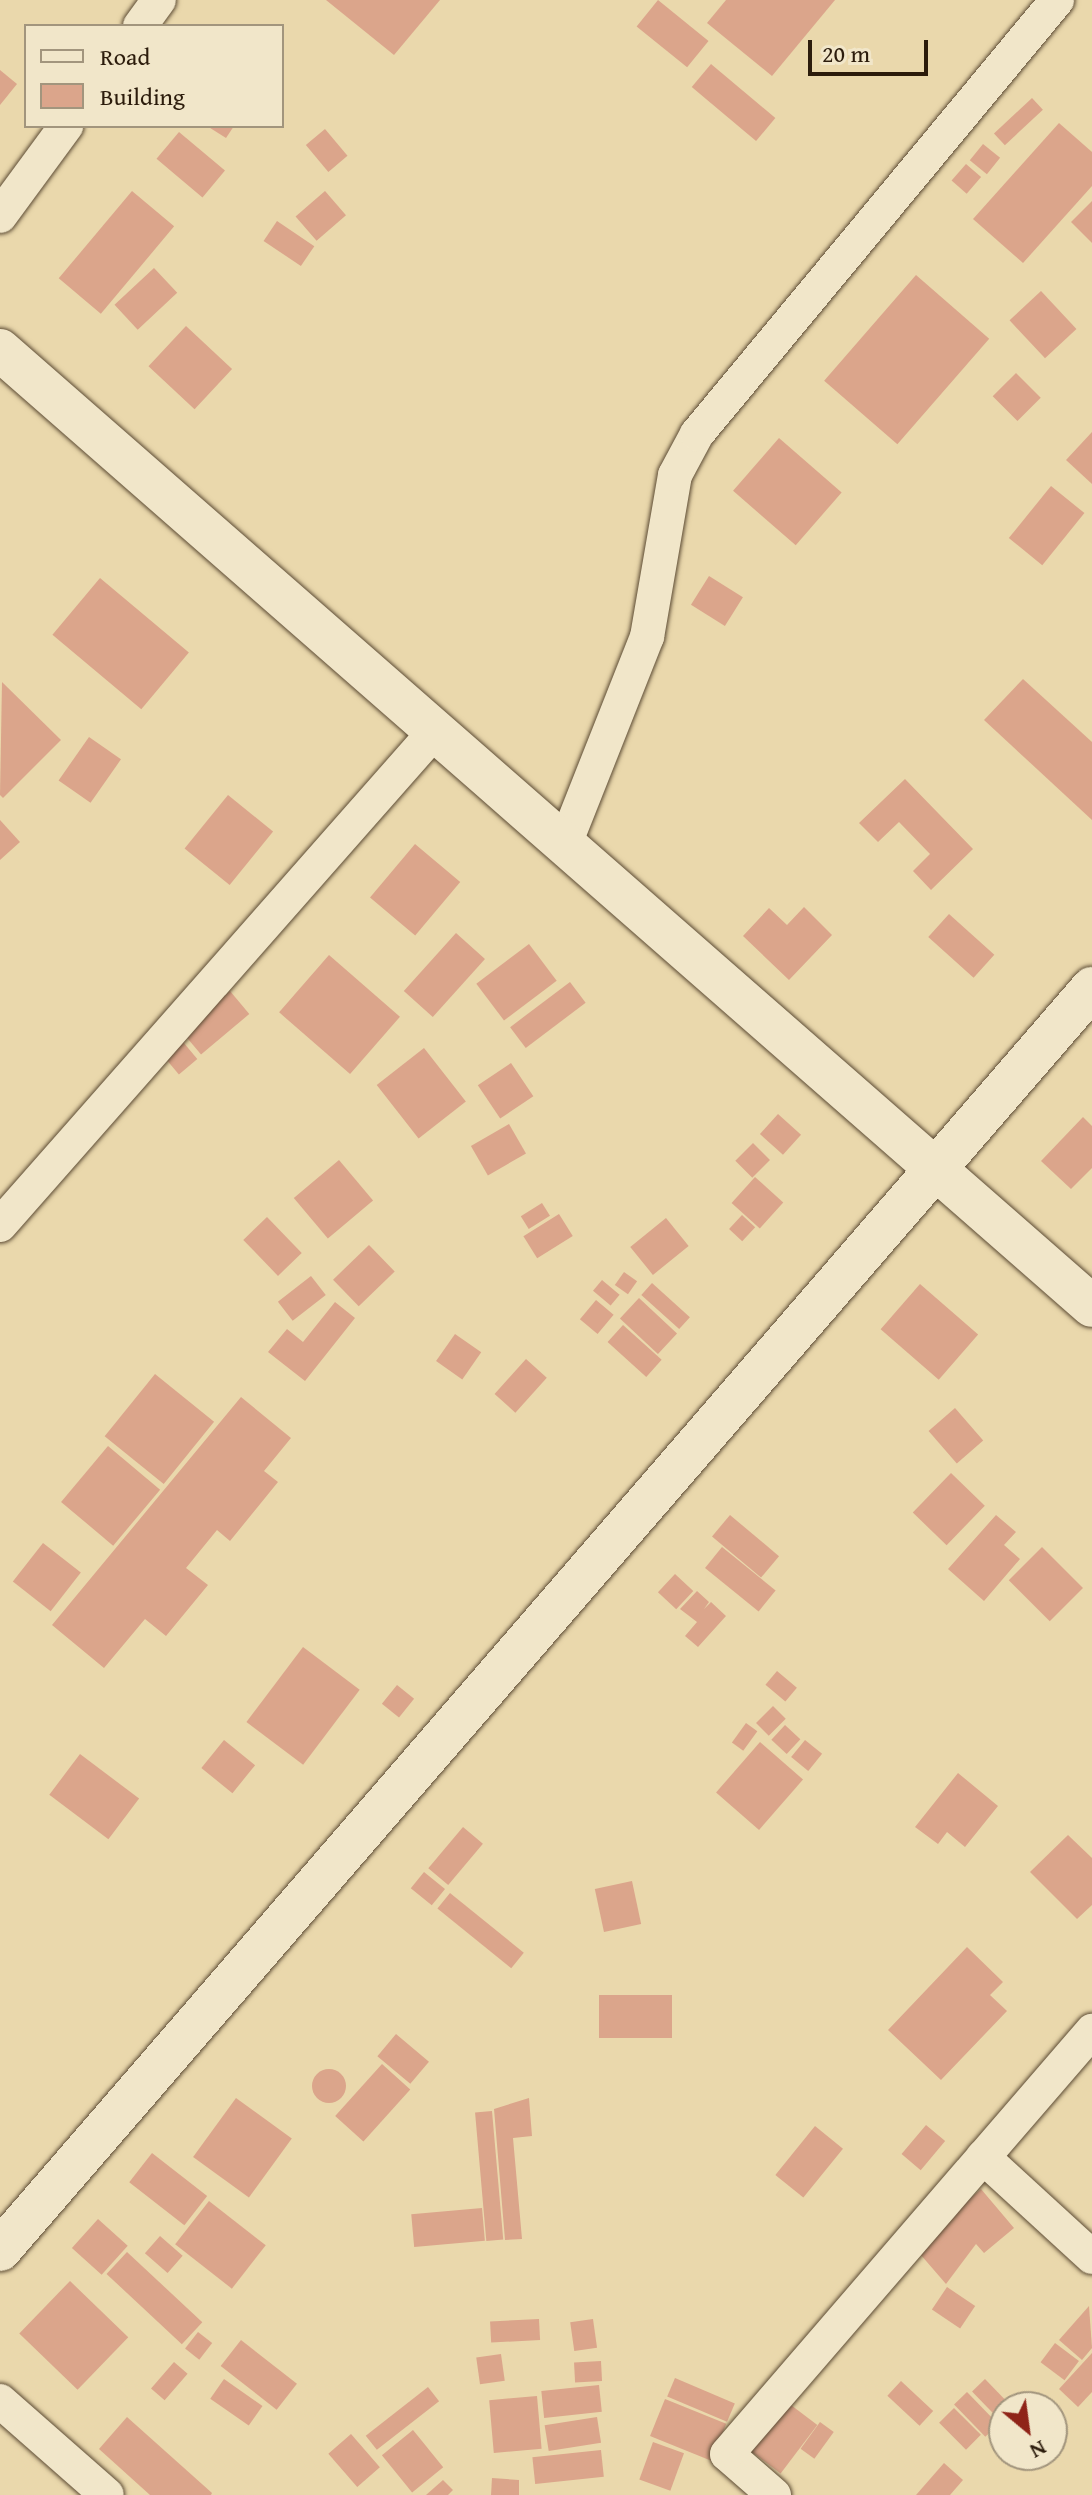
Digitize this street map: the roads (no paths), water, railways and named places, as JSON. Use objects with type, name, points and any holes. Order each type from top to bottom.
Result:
[{"type":"street","points":[[141,24],[159,0]]},
{"type":"street","points":[[565,844],[647,637],[675,475],[697,434],[1057,0]]},
{"type":"street","points":[[0,216],[65,128]]},
{"type":"street","points":[[0,350],[1092,1306]]},
{"type":"street","points":[[0,1225],[435,731]]},
{"type":"street","points":[[0,2250],[1092,988]]},
{"type":"street","points":[[774,2495],[727,2454],[1092,2031]]},
{"type":"street","points":[[983,2157],[1092,2257]]},
{"type":"street","points":[[0,2401],[107,2495]]}]
